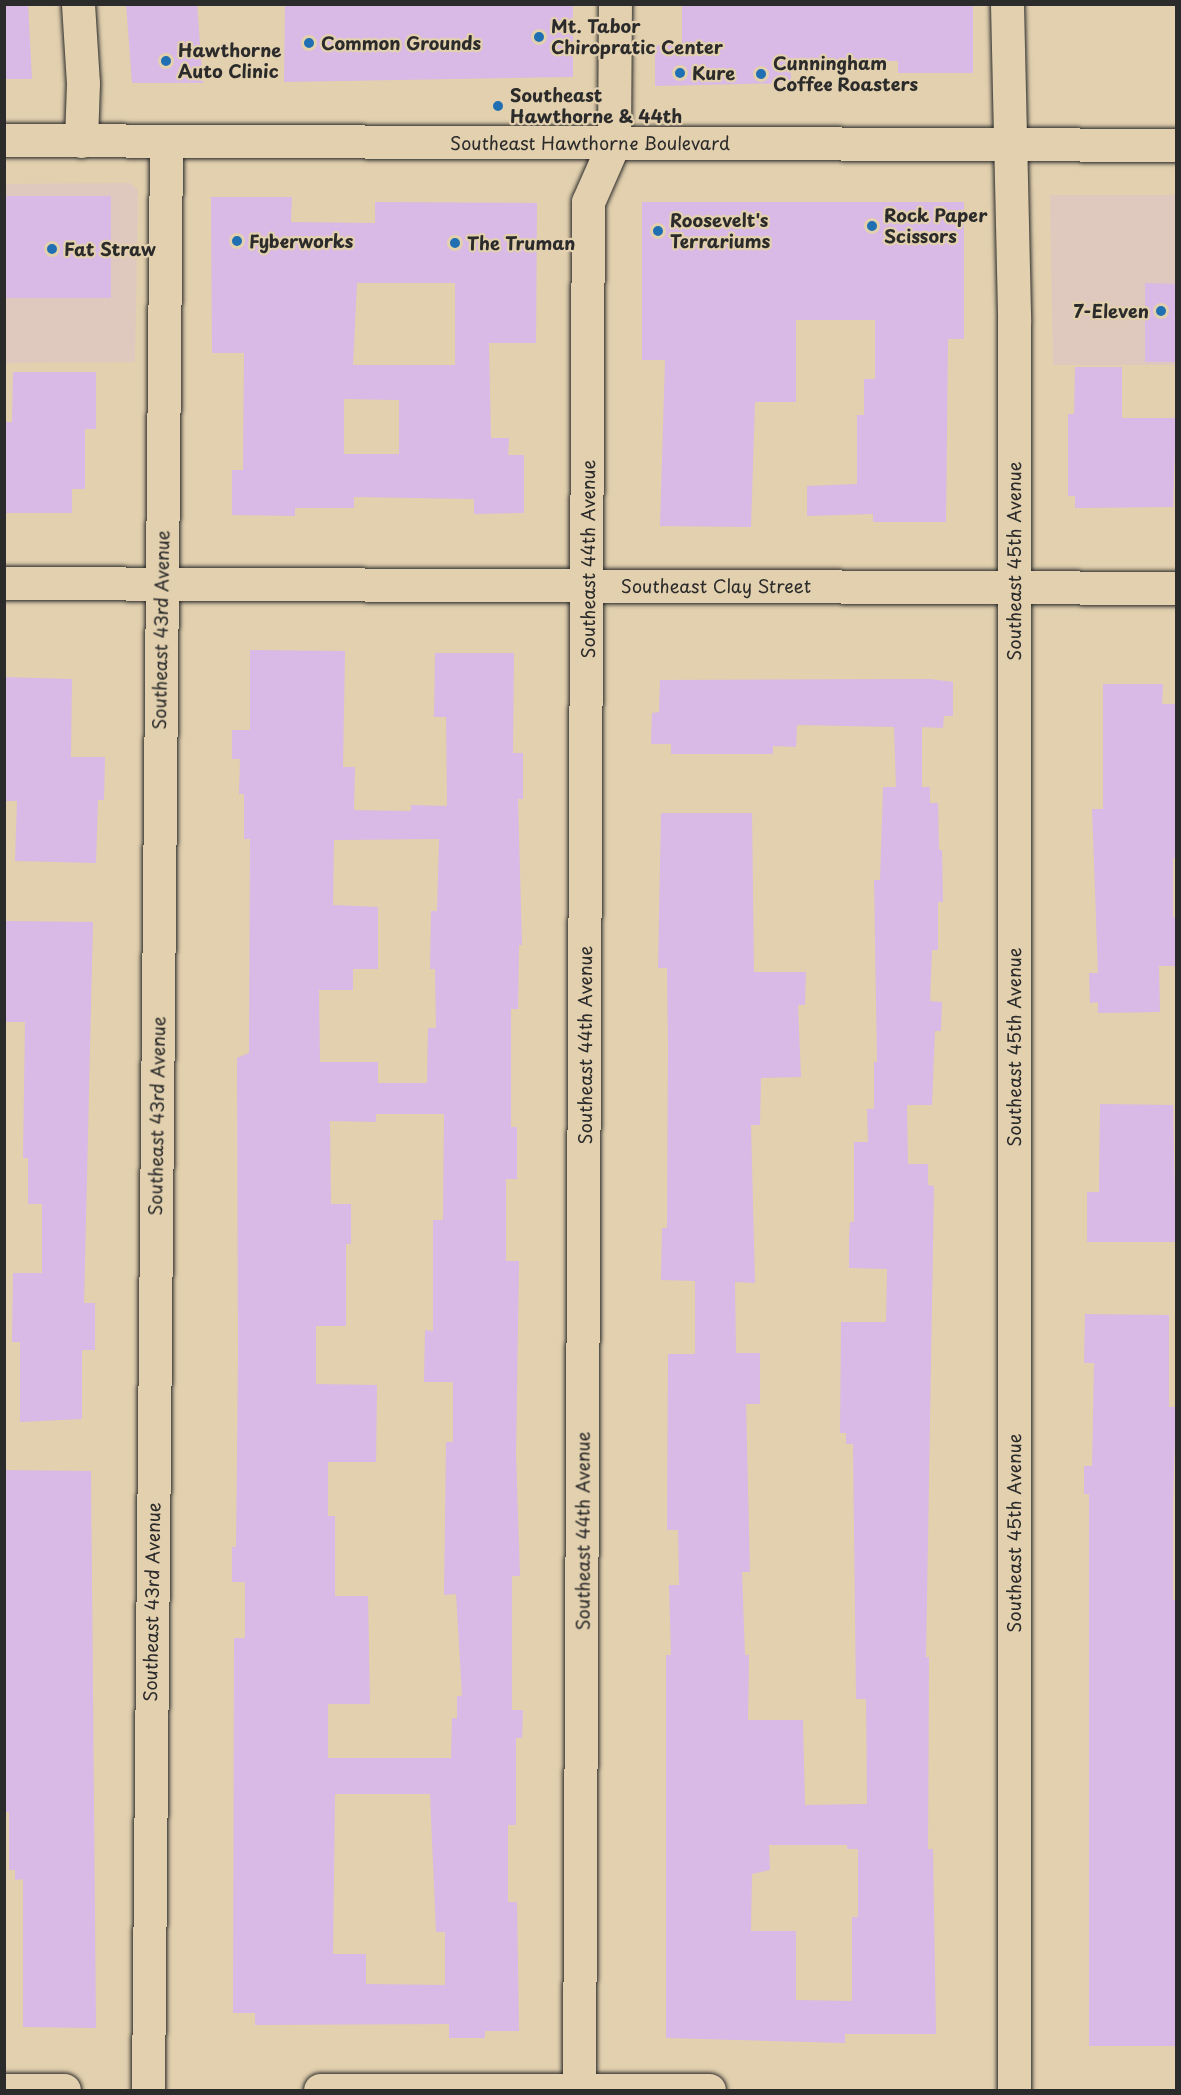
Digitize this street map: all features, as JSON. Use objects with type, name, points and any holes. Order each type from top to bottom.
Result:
[{"type":"street","points":[[78,4],[83,76],[81,141]]},
{"type":"street","name":"Southeast 44th Avenue","points":[[579,2089],[588,585],[588,202],[614,143],[615,4]]},
{"type":"street","name":"Southeast 45th Avenue","points":[[1007,4],[1011,145],[1014,588],[1014,2091]]},
{"type":"street","name":"Southeast Hawthorne Boulevard","points":[[4,140],[1176,146]]},
{"type":"street","name":"Southeast 43rd Avenue","points":[[148,2091],[166,141]]},
{"type":"street","name":"Southeast Clay Street","points":[[4,583],[1176,588]]},
{"type":"street","points":[[320,2091],[579,2089],[709,2091]]},
{"type":"street","points":[[4,2090],[64,2091]]},
{"type":"shaded area","points":[[130,183],[138,190],[135,362],[5,363],[4,184]]},
{"type":"shaded area","points":[[1050,195],[1176,195],[1176,365],[1053,365]]},
{"type":"building","points":[[4,4],[28,4],[32,79],[4,79]]},
{"type":"building","name":"Hawthorne Auto Clinic","points":[[126,4],[197,4],[203,83],[132,83]]},
{"type":"building","points":[[285,4],[573,4],[573,77],[284,82]]},
{"type":"building","points":[[682,4],[973,4],[973,73],[898,73],[898,61],[844,61],[844,70],[791,68],[791,83],[655,86],[655,45],[682,45]]},
{"type":"building","points":[[4,196],[111,196],[111,298],[4,298]]},
{"type":"building","points":[[211,197],[292,197],[291,222],[375,223],[375,202],[537,203],[536,343],[489,343],[491,438],[509,438],[508,455],[524,455],[524,513],[474,514],[474,499],[354,497],[354,508],[295,508],[295,516],[232,515],[232,470],[243,470],[244,353],[212,353]],"holes":[[[357,283],[455,283],[455,365],[353,365]],[[344,399],[399,400],[399,454],[344,454]]]},
{"type":"building","points":[[642,202],[964,202],[964,339],[948,339],[946,522],[873,522],[873,514],[807,516],[807,486],[857,484],[857,415],[864,415],[864,379],[875,379],[875,320],[796,320],[796,402],[755,402],[751,527],[660,526],[665,360],[642,360]]},
{"type":"building","name":"7-Eleven","points":[[1145,283],[1176,284],[1176,362],[1145,362]]},
{"type":"building","points":[[1075,367],[1122,367],[1122,418],[1176,418],[1173,507],[1075,508],[1075,496],[1068,496],[1068,414],[1074,414]]},
{"type":"building","points":[[13,372],[96,372],[96,429],[85,429],[85,489],[72,489],[72,513],[4,513],[4,422],[12,422]]},
{"type":"building","points":[[250,650],[345,651],[343,767],[355,767],[354,810],[411,811],[411,805],[447,806],[446,717],[434,717],[435,653],[514,653],[513,753],[523,753],[523,799],[518,799],[522,945],[519,945],[518,1009],[511,1009],[511,1127],[517,1127],[517,1179],[506,1179],[506,1261],[519,1261],[516,1454],[520,1576],[512,1576],[512,1710],[523,1710],[522,1738],[516,1738],[516,1825],[508,1825],[508,1902],[517,1902],[519,2031],[485,2031],[485,2038],[449,2038],[449,2024],[255,2025],[255,2013],[233,2013],[234,1638],[245,1638],[245,1582],[232,1582],[232,1547],[236,1547],[238,1356],[237,1058],[249,1053],[250,839],[244,839],[244,794],[239,794],[240,759],[232,759],[232,730],[250,730]],"holes":[[[439,839],[437,911],[431,911],[430,969],[435,969],[436,1028],[428,1028],[427,1083],[378,1083],[378,1062],[320,1062],[319,990],[353,990],[353,969],[378,969],[378,907],[333,905],[334,840]],[[376,1114],[444,1114],[443,1220],[433,1220],[433,1331],[425,1330],[424,1382],[453,1382],[453,1442],[446,1442],[444,1595],[456,1594],[462,1696],[457,1696],[457,1718],[452,1718],[451,1758],[328,1758],[328,1704],[370,1704],[368,1596],[335,1596],[335,1516],[328,1516],[328,1462],[376,1462],[377,1385],[316,1384],[316,1326],[346,1326],[346,1244],[351,1244],[351,1204],[331,1204],[330,1121],[376,1122]],[[335,1794],[430,1794],[436,1932],[445,1932],[445,1985],[366,1984],[366,1954],[333,1954]]]},
{"type":"building","points":[[4,677],[72,679],[71,757],[105,757],[104,800],[98,800],[96,863],[15,861],[17,801],[4,801]]},
{"type":"building","points":[[930,679],[953,682],[953,716],[944,716],[943,728],[922,727],[922,787],[930,787],[930,803],[938,803],[939,850],[942,850],[943,902],[938,902],[938,950],[932,950],[930,1001],[942,1002],[941,1031],[935,1031],[932,1105],[907,1105],[908,1164],[928,1164],[928,1185],[934,1186],[926,1657],[929,1657],[928,1849],[933,1849],[936,2034],[845,2034],[845,2043],[666,2038],[666,1655],[671,1655],[669,1585],[679,1585],[678,1530],[667,1530],[668,1354],[695,1354],[695,1281],[661,1280],[662,1228],[667,1228],[668,1045],[667,968],[658,968],[661,813],[752,813],[754,972],[806,972],[805,1005],[798,1005],[801,1077],[761,1078],[760,1125],[751,1125],[755,1283],[735,1282],[736,1353],[760,1353],[760,1404],[746,1404],[750,1572],[742,1572],[745,1655],[749,1655],[748,1720],[803,1720],[805,1805],[867,1804],[866,1699],[856,1699],[853,1444],[846,1444],[846,1433],[840,1433],[841,1322],[886,1322],[887,1269],[849,1268],[849,1238],[850,1222],[854,1222],[854,1142],[868,1142],[867,1109],[874,1109],[874,1062],[877,1062],[874,880],[880,880],[883,787],[896,787],[894,727],[797,725],[796,747],[773,746],[773,754],[671,754],[671,744],[651,744],[652,713],[659,712],[660,680]],"holes":[[[769,1845],[847,1845],[847,1849],[858,1849],[858,1917],[852,1917],[852,2001],[796,2000],[796,1931],[751,1931],[752,1874],[770,1870]]]},
{"type":"building","points":[[1103,684],[1163,684],[1162,704],[1176,704],[1176,858],[1173,858],[1173,917],[1176,917],[1176,960],[1175,966],[1159,966],[1160,1012],[1098,1013],[1098,1002],[1090,1003],[1089,973],[1098,973],[1092,809],[1103,809]]},
{"type":"building","points":[[5,921],[93,922],[84,1303],[95,1303],[95,1350],[82,1350],[82,1419],[20,1422],[20,1342],[12,1342],[13,1273],[42,1273],[42,1204],[28,1204],[28,1158],[23,1158],[25,1022],[6,1022]]},
{"type":"building","points":[[1100,1104],[1173,1105],[1176,1242],[1087,1242],[1087,1192],[1099,1192]]},
{"type":"building","points":[[1085,1314],[1169,1315],[1169,1407],[1176,1407],[1173,1600],[1176,1600],[1176,2046],[1089,2046],[1089,1494],[1084,1494],[1084,1466],[1092,1466],[1094,1363],[1084,1363]]},
{"type":"building","points":[[4,1470],[91,1471],[96,2028],[23,2027],[23,1879],[15,1880],[15,1870],[9,1870],[9,1812],[4,1812]]},
{"type":"place","name":"Mt. Tabor Chiropratic Center","points":[[539,37]]},
{"type":"place","name":"Common Grounds","points":[[309,43]]},
{"type":"place","name":"Hawthorne Auto Clinic","points":[[166,61]]},
{"type":"place","name":"Kure","points":[[680,73]]},
{"type":"place","name":"Cunningham Coffee Roasters","points":[[761,74]]},
{"type":"place","name":"Southeast Hawthorne & 44th","points":[[498,106]]},
{"type":"place","name":"Rock Paper Scissors","points":[[872,226]]},
{"type":"place","name":"Roosevelt's Terrariums","points":[[658,231]]},
{"type":"place","name":"Fyberworks","points":[[237,241]]},
{"type":"place","name":"The Truman","points":[[455,243]]},
{"type":"place","name":"Fat Straw","points":[[52,249]]},
{"type":"place","name":"7-Eleven","points":[[1161,311]]}]
